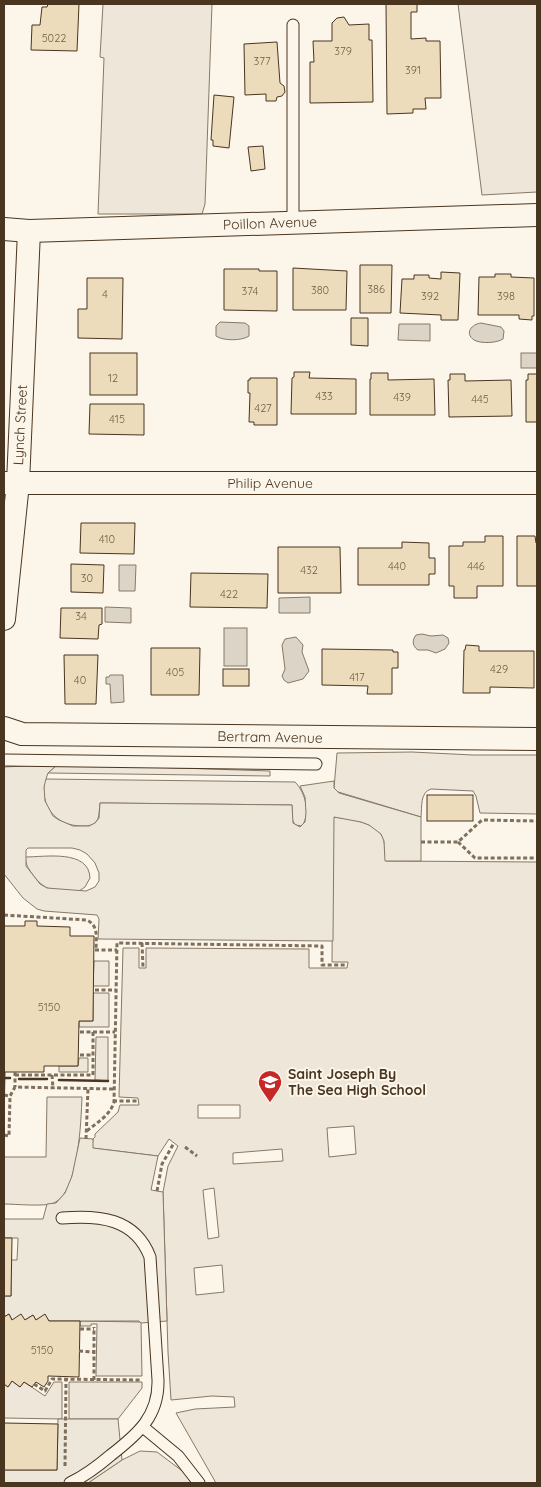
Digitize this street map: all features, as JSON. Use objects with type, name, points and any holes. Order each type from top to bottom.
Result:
[{"type":"street","name":"Poillon Avenue","points":[[4,229],[29,231],[537,215]]},
{"type":"street","name":"Lynch Street","points":[[4,619],[11,483],[29,231]]},
{"type":"street","name":"Philip Avenue","points":[[11,483],[537,483]]},
{"type":"street","name":"Bertram Avenue","points":[[4,728],[15,732],[32,734],[537,739]]},
{"type":"lane","points":[[293,25],[293,223]]},
{"type":"lane","name":"Bertram Avenue","points":[[4,760],[316,764]]},
{"type":"lane","points":[[62,1218],[101,1217],[126,1227],[145,1244],[150,1257],[158,1380],[155,1405],[143,1427],[85,1476],[67,1479]]},
{"type":"lane","points":[[143,1427],[178,1456],[200,1483]]},
{"type":"path","points":[[421,842],[458,842],[482,820],[537,821]]},
{"type":"path","points":[[458,842],[475,858],[537,858]]},
{"type":"path","points":[[4,915],[87,920],[92,922],[96,929],[95,950],[117,950]]},
{"type":"path","points":[[86,1130],[108,1114],[112,1109],[114,1101],[117,942],[322,946],[322,965],[346,966]]},
{"type":"path","points":[[142,943],[142,968]]},
{"type":"path","points":[[95,990],[116,990]]},
{"type":"path","points":[[80,1032],[115,1032]]},
{"type":"path","points":[[4,1136],[9,1136],[10,1096],[15,1087],[15,1074],[93,1076],[93,1032]]},
{"type":"path","points":[[80,1056],[93,1055]]},
{"type":"path","points":[[52,1075],[53,1089]]},
{"type":"path","points":[[15,1087],[114,1089]]},
{"type":"path","points":[[86,1139],[88,1089]]},
{"type":"path","points":[[4,1095],[10,1096]]},
{"type":"path","points":[[114,1101],[139,1101]]},
{"type":"path","points":[[157,1191],[162,1164],[174,1143]]},
{"type":"path","points":[[185,1147],[198,1156]]},
{"type":"path","points":[[80,1329],[94,1328],[94,1380]]},
{"type":"path","points":[[79,1352],[94,1352]]},
{"type":"path","points":[[34,1384],[45,1390],[52,1379],[158,1380]]},
{"type":"path","points":[[66,1379],[67,1479]]},
{"type":"shaded area","points":[[103,4],[212,4],[205,204],[202,214],[98,214],[104,58],[100,57]]},
{"type":"shaded area","points":[[458,4],[537,4],[537,192],[482,195]]},
{"type":"shaded area","points":[[220,322],[245,323],[249,326],[249,336],[237,340],[219,338],[216,336],[216,326]]},
{"type":"shaded area","points":[[481,323],[501,327],[504,331],[503,339],[489,342],[474,340],[470,335],[470,329]]},
{"type":"shaded area","points":[[399,324],[430,324],[430,341],[398,340]]},
{"type":"shaded area","points":[[521,353],[537,353],[537,368],[521,368]]},
{"type":"shaded area","points":[[119,565],[136,565],[135,591],[119,591]]},
{"type":"shaded area","points":[[310,597],[310,613],[279,613],[279,598]]},
{"type":"shaded area","points":[[105,607],[131,608],[131,623],[105,622]]},
{"type":"shaded area","points":[[224,628],[247,628],[247,666],[224,666]]},
{"type":"shaded area","points":[[416,635],[431,636],[443,635],[448,638],[449,643],[445,649],[436,653],[428,650],[418,650],[413,643],[414,639]]},
{"type":"shaded area","points":[[296,637],[303,645],[302,652],[309,671],[303,679],[288,683],[282,676],[285,669],[282,645],[285,639]]},
{"type":"shaded area","points":[[110,675],[123,675],[124,702],[111,703],[110,684],[106,684],[106,677]]},
{"type":"shaded area","points":[[412,752],[473,755],[537,755],[537,814],[480,813],[473,791],[431,789],[423,797],[421,817],[335,791],[337,753]]},
{"type":"shaded area","points":[[58,764],[270,771],[270,776],[48,773]]},
{"type":"shaded area","points":[[58,764],[48,773],[44,787],[45,801],[53,816],[73,826],[89,826],[95,823],[99,818],[100,803],[110,803],[292,805],[293,823],[300,827],[305,822],[306,813],[305,797],[300,786],[334,781],[334,788],[339,793],[421,817],[421,861],[385,861],[384,841],[381,834],[369,825],[361,822],[334,817],[333,941],[98,939],[99,919],[97,915],[37,909],[23,898],[4,874],[4,767]],"holes":[[[28,848],[72,848],[87,854],[95,863],[99,873],[99,881],[95,887],[86,891],[47,888],[40,884],[26,866],[26,850]]]},
{"type":"shaded area","points":[[45,779],[295,782],[302,791],[306,803],[306,815],[302,826],[295,825],[292,819],[292,805],[100,803],[96,822],[86,826],[72,825],[57,818],[51,812],[44,797]]},
{"type":"shaded area","points":[[333,817],[363,823],[377,830],[384,841],[386,861],[537,862],[537,1483],[216,1483],[176,1413],[195,1409],[235,1407],[234,1397],[212,1396],[171,1400],[163,1192],[168,1166],[178,1146],[169,1139],[158,1156],[92,1148],[95,1134],[118,1112],[120,1105],[139,1105],[138,1098],[119,1097],[123,948],[139,948],[139,968],[146,968],[146,948],[309,949],[309,968],[347,968],[348,962],[332,962]],"holes":[[[198,1105],[240,1105],[240,1118],[198,1118]],[[354,1126],[356,1154],[329,1157],[327,1128]],[[282,1149],[283,1161],[233,1164],[233,1153]],[[214,1188],[219,1237],[208,1239],[203,1190]],[[222,1265],[224,1292],[196,1295],[194,1268]]]},
{"type":"shaded area","points":[[54,856],[74,859],[82,862],[88,869],[90,878],[85,887],[79,891],[53,890],[38,881],[28,866],[25,857]]},
{"type":"shaded area","points":[[94,961],[109,961],[109,986],[93,986]]},
{"type":"shaded area","points":[[93,993],[109,993],[109,1027],[79,1027],[79,1021],[93,1021]]},
{"type":"shaded area","points":[[96,1037],[108,1037],[108,1081],[95,1080]]},
{"type":"shaded area","points":[[79,1058],[88,1058],[88,1072],[59,1072],[59,1066],[78,1066]]},
{"type":"shaded area","points":[[47,1097],[82,1097],[77,1154],[69,1185],[62,1196],[54,1203],[37,1205],[4,1204],[4,1157],[46,1157]]},
{"type":"shaded area","points":[[80,1138],[93,1139],[93,1148],[158,1156],[151,1190],[163,1192],[167,1321],[141,1323],[139,1321],[49,1321],[45,1315],[36,1320],[33,1315],[25,1320],[12,1320],[9,1314],[4,1317],[4,1296],[11,1296],[11,1260],[17,1260],[18,1238],[4,1238],[4,1219],[43,1219],[47,1204],[56,1203],[65,1193],[72,1176]]},
{"type":"shaded area","points":[[80,1321],[141,1322],[142,1376],[96,1376],[97,1324],[80,1326]]},
{"type":"shaded area","points":[[12,1381],[20,1387],[24,1382],[45,1396],[54,1382],[62,1382],[62,1419],[4,1418],[4,1384],[8,1387]]},
{"type":"shaded area","points":[[69,1382],[142,1382],[142,1388],[118,1419],[69,1419]]},
{"type":"shaded area","points":[[58,1419],[118,1419],[122,1460],[88,1483],[4,1483],[4,1470],[57,1470]]},
{"type":"shaded area","points":[[140,1451],[157,1452],[185,1473],[193,1483],[88,1483],[122,1460]]},
{"type":"building","points":[[48,4],[79,4],[77,51],[31,50],[32,25],[40,25],[42,7],[47,7]]},
{"type":"building","points":[[386,4],[417,4],[417,12],[411,12],[411,39],[426,38],[426,41],[440,41],[441,98],[425,98],[426,109],[413,109],[413,113],[387,114]]},
{"type":"building","points":[[344,17],[349,25],[369,24],[369,40],[372,40],[373,102],[310,103],[310,62],[314,62],[313,41],[332,41],[332,23],[337,18]]},
{"type":"building","points":[[277,42],[280,83],[284,86],[285,92],[282,96],[277,97],[276,101],[266,101],[266,94],[245,95],[244,44]]},
{"type":"building","points":[[214,95],[234,97],[229,148],[213,146],[213,140],[211,140]]},
{"type":"building","points":[[263,146],[265,169],[251,171],[248,147]]},
{"type":"building","points":[[360,265],[392,265],[391,313],[360,313]]},
{"type":"building","points":[[293,268],[347,271],[346,310],[293,310]]},
{"type":"building","points":[[224,269],[277,271],[277,311],[224,310]]},
{"type":"building","points":[[441,272],[460,273],[458,320],[441,320],[441,315],[400,313],[402,279],[414,279],[414,275],[429,275],[429,278],[441,279]]},
{"type":"building","points":[[495,274],[511,274],[511,277],[534,278],[534,316],[532,316],[532,320],[519,319],[519,315],[478,315],[479,277],[495,277]]},
{"type":"building","points":[[87,278],[123,278],[122,339],[78,338],[78,309],[87,309]]},
{"type":"building","points":[[351,318],[368,318],[368,346],[351,345]]},
{"type":"building","points":[[90,353],[137,353],[137,395],[90,395]]},
{"type":"building","points":[[294,372],[310,372],[309,378],[356,379],[356,414],[291,414],[292,378],[294,377]]},
{"type":"building","points":[[371,373],[388,373],[388,380],[434,379],[435,415],[370,415]]},
{"type":"building","points":[[450,374],[465,374],[465,381],[511,380],[512,416],[449,417],[448,380],[450,380]]},
{"type":"building","points":[[528,374],[537,374],[537,422],[526,422],[526,380],[528,380]]},
{"type":"building","points":[[250,378],[277,378],[277,425],[254,425],[254,422],[249,422],[250,393],[248,393],[248,380]]},
{"type":"building","points":[[90,404],[144,404],[144,435],[89,434]]},
{"type":"building","points":[[81,523],[135,523],[134,554],[80,553]]},
{"type":"building","points":[[485,536],[503,536],[503,586],[477,586],[477,598],[454,598],[454,586],[449,586],[449,546],[463,546],[463,542],[485,542]]},
{"type":"building","points":[[517,536],[535,536],[537,543],[537,586],[517,586]]},
{"type":"building","points":[[402,542],[429,543],[429,558],[435,558],[435,574],[429,574],[429,585],[358,585],[358,548],[402,548]]},
{"type":"building","points":[[278,547],[340,547],[341,593],[278,593]]},
{"type":"building","points":[[71,564],[104,565],[103,593],[71,592]]},
{"type":"building","points":[[191,573],[268,574],[267,608],[190,607]]},
{"type":"building","points":[[61,608],[102,608],[102,624],[99,625],[98,639],[60,638]]},
{"type":"building","points":[[466,645],[479,646],[479,651],[534,651],[534,688],[490,687],[490,693],[463,693],[464,650]]},
{"type":"building","points":[[151,648],[200,648],[199,695],[151,695]]},
{"type":"building","points":[[322,649],[393,650],[393,652],[398,652],[398,668],[392,668],[392,694],[367,694],[368,686],[322,685]]},
{"type":"building","points":[[64,655],[98,655],[96,704],[65,704]]},
{"type":"building","points":[[223,669],[249,669],[249,686],[223,686]]},
{"type":"building","points":[[427,795],[473,795],[473,821],[427,821]]},
{"type":"building","points":[[25,921],[37,921],[37,926],[70,927],[70,936],[94,936],[93,1021],[79,1021],[78,1066],[44,1066],[44,1072],[5,1072],[4,1117],[4,926],[25,926]]},
{"type":"building","points":[[4,1238],[12,1238],[11,1296],[4,1296]]},
{"type":"building","points":[[9,1314],[12,1320],[21,1314],[25,1320],[33,1315],[36,1320],[45,1314],[49,1321],[80,1321],[79,1377],[48,1376],[48,1381],[44,1387],[36,1382],[32,1387],[24,1382],[20,1387],[12,1381],[8,1387],[4,1384],[4,1317]]},
{"type":"building","points":[[4,1423],[58,1424],[57,1470],[4,1470]]},
{"type":"wall","points":[[4,1078],[10,1078]]},
{"type":"wall","points":[[19,1079],[47,1079]]},
{"type":"wall","points":[[59,1080],[108,1081]]},
{"type":"place","name":"Saint Joseph By The Sea High School","points":[[270,1103]]}]
